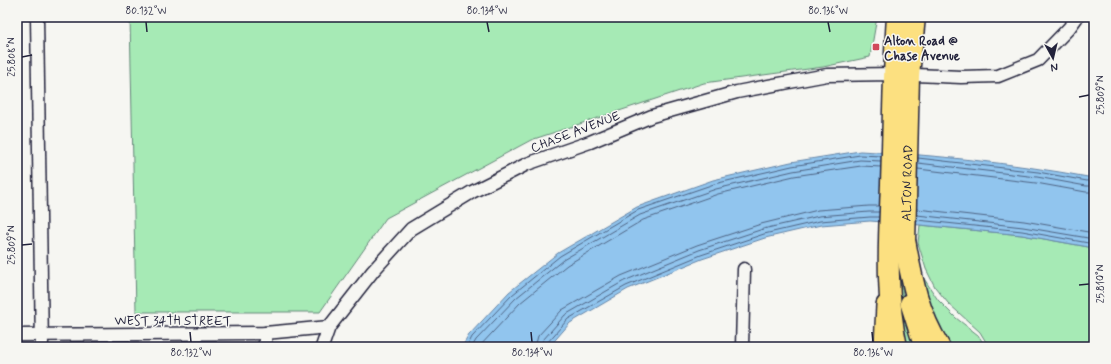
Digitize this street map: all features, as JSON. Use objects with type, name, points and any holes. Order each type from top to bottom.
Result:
[{"type":"highway","name":"ALTON ROAD","points":[[889,284],[897,242],[900,147],[901,74],[897,17]]},
{"type":"highway","name":"ALTON ROAD","points":[[901,74],[915,17]]},
{"type":"highway","points":[[897,242],[912,283],[918,305],[939,347]]},
{"type":"highway","points":[[889,284],[892,319],[897,347]]},
{"type":"main road","name":"ALTON ROAD","points":[[897,242],[903,266],[905,287],[920,340],[924,347]]},
{"type":"main road","name":"ALTON ROAD","points":[[884,347],[884,327],[889,284]]},
{"type":"main road","points":[[913,311],[931,347]]},
{"type":"street","points":[[37,17],[42,347]]},
{"type":"street","name":"CHASE AVENUE","points":[[322,347],[329,327],[373,271],[411,228],[472,192],[527,164],[590,142],[652,116],[736,92],[827,75],[901,74],[961,77],[998,76],[1038,60],[1069,28],[1077,17]]},
{"type":"street","points":[[742,347],[744,269]]},
{"type":"street","name":"WEST 34TH STREET","points":[[17,335],[266,333],[329,327]]},
{"type":"street","points":[[265,347],[266,333]]},
{"type":"green space","points":[[130,17],[877,17],[870,57],[823,67],[704,83],[531,140],[386,218],[320,312],[136,312]]},
{"type":"green space","points":[[920,225],[1022,235],[1094,248],[1094,347],[989,347],[980,332],[948,303],[935,287],[926,269],[918,243]]},
{"type":"green space","points":[[899,272],[906,310],[919,347],[906,347],[900,329]]},
{"type":"green space","points":[[921,274],[938,300],[956,318],[978,335],[986,347],[945,347],[936,333]]},
{"type":"water","points":[[860,151],[974,160],[1094,177],[1094,248],[1022,235],[920,225],[870,221],[821,225],[765,238],[702,259],[628,289],[570,323],[549,347],[462,347],[469,335],[509,292],[558,253],[637,207],[713,180],[791,162]]},
{"type":"place","name":"Alton Road @ Chase Avenue","points":[[876,47]]}]
